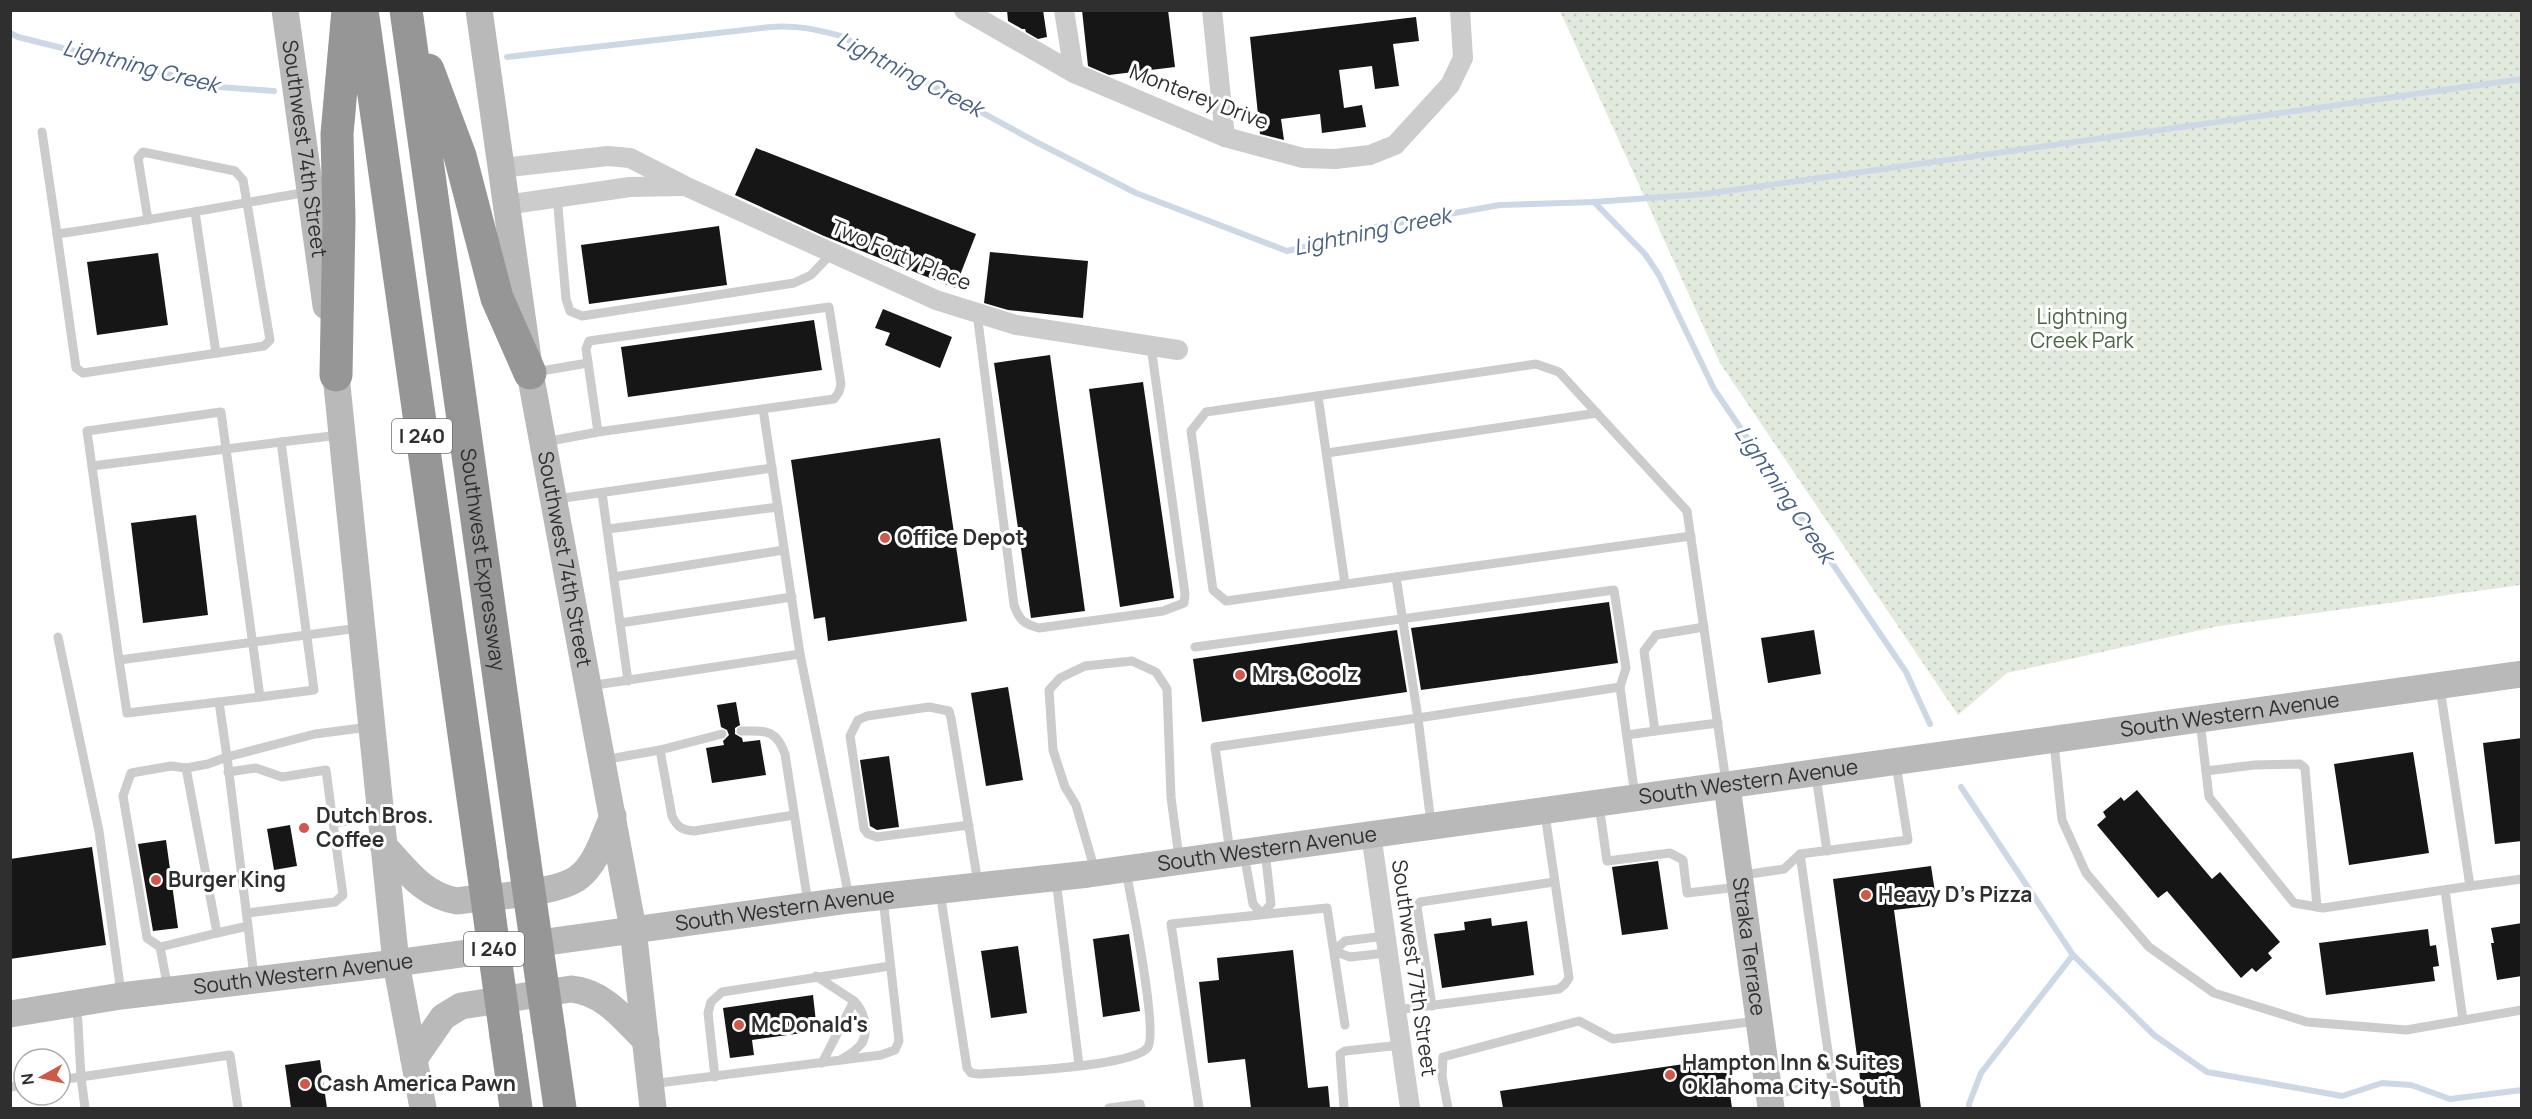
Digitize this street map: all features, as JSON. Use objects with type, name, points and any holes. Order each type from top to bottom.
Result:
[{"type":"highway","points":[[336,375],[339,220],[337,134],[348,10]]},
{"type":"highway","name":"Southwest Expressway","points":[[362,10],[516,1108]]},
{"type":"highway","points":[[406,11],[460,156],[497,298],[530,373]]},
{"type":"highway","name":"Southwest Expressway","points":[[406,11],[560,1108]]},
{"type":"main road","name":"Southwest 74th Street","points":[[285,10],[336,375],[396,963],[423,1108]]},
{"type":"main road","name":"Southwest 74th Street","points":[[479,10],[530,373],[633,929],[651,1096]]},
{"type":"main road","name":"South Western Avenue","points":[[10,1014],[121,996],[396,963],[809,905],[1126,869],[2522,674]]},
{"type":"main road","name":"Straka Terrace","points":[[1727,786],[1771,1102]]},
{"type":"main road","points":[[383,845],[425,889],[440,898],[457,901],[559,887],[579,878],[591,864],[613,816]]},
{"type":"main road","points":[[414,1059],[443,1017],[461,1006],[571,989],[588,992],[605,1001],[646,1041]]},
{"type":"street","name":"Monterey Drive","points":[[964,10],[1074,73],[1225,137],[1303,158],[1335,159],[1370,155],[1395,145],[1450,85],[1463,58],[1460,10]]},
{"type":"street","points":[[1064,10],[1074,73]]},
{"type":"street","points":[[1212,10],[1225,137]]},
{"type":"street","name":"Two Forty Place","points":[[501,168],[608,156],[630,158],[685,186],[936,300],[1016,325],[1178,350]]},
{"type":"street","name":"Two Forty Place","points":[[506,205],[557,196],[630,188],[685,186]]},
{"type":"street","name":"Southwest 77th Street","points":[[1371,834],[1410,1108]]},
{"type":"lane","points":[[42,132],[76,368],[82,374],[264,346],[270,340],[243,180],[235,171],[143,152],[138,158],[148,220]]},
{"type":"lane","points":[[57,234],[310,192]]},
{"type":"lane","points":[[557,196],[566,299],[570,311],[582,316],[794,283],[811,274],[833,252]]},
{"type":"lane","points":[[195,212],[216,353]]},
{"type":"lane","points":[[543,442],[598,432],[834,399],[841,384],[829,307],[589,341],[586,349],[598,432]]},
{"type":"lane","points":[[977,313],[1014,604],[1018,617],[1026,625],[1039,628],[1163,611],[1184,603],[1185,594],[1151,346]]},
{"type":"lane","points":[[530,373],[588,363]]},
{"type":"lane","points":[[1691,536],[1226,601],[1213,590],[1191,431],[1206,412],[1536,364],[1559,372],[1687,511],[1691,536],[1727,786]]},
{"type":"lane","points":[[1318,396],[1346,584]]},
{"type":"lane","points":[[763,409],[800,654],[849,900]]},
{"type":"lane","points":[[260,697],[221,412],[87,431],[127,713],[260,697],[314,690],[281,442]]},
{"type":"lane","points":[[1327,453],[1597,413]]},
{"type":"lane","points":[[92,466],[342,435]]},
{"type":"lane","points":[[552,500],[772,468]]},
{"type":"lane","points":[[602,493],[628,681]]},
{"type":"lane","points":[[608,529],[778,507]]},
{"type":"lane","points":[[614,577],[784,550]]},
{"type":"lane","points":[[1396,577],[1432,826]]},
{"type":"lane","points":[[1195,647],[1614,590],[1626,668],[1620,687],[1635,798]]},
{"type":"lane","points":[[620,623],[792,597]]},
{"type":"lane","points":[[119,660],[362,627]]},
{"type":"lane","points":[[1655,731],[1644,651],[1656,635],[1704,627]]},
{"type":"lane","points":[[58,637],[99,831],[121,996]]},
{"type":"lane","points":[[587,686],[800,654]]},
{"type":"lane","points":[[1095,873],[1076,805],[1065,788],[1053,750],[1049,690],[1060,678],[1085,666],[1132,661],[1156,672],[1167,689],[1171,797],[1180,861]]},
{"type":"lane","points":[[2440,686],[2470,886]]},
{"type":"lane","points":[[1262,914],[1253,904],[1246,852],[1215,747],[1620,687]]},
{"type":"lane","points":[[219,702],[254,980]]},
{"type":"lane","points":[[969,825],[877,837],[868,834],[864,829],[850,736],[858,720],[867,716],[929,707],[949,711],[969,825],[978,885]]},
{"type":"lane","points":[[2200,720],[2209,797],[2294,903],[2317,907],[2522,879]]},
{"type":"lane","points":[[1627,735],[1718,723]]},
{"type":"lane","points":[[168,990],[160,947],[147,938],[123,796],[131,773],[171,766],[186,768],[208,764],[315,734],[372,726]]},
{"type":"lane","points":[[741,731],[774,734],[781,742],[785,753],[809,905]]},
{"type":"lane","points":[[601,761],[660,750],[722,734]]},
{"type":"lane","points":[[2053,740],[2062,820],[2086,873],[2149,947],[2214,993],[2307,1022],[2406,1030],[2522,1010]]},
{"type":"lane","points":[[660,750],[672,816],[675,823],[683,830],[694,831],[794,815]]},
{"type":"lane","points":[[1599,803],[1607,861],[1670,853],[1683,860],[1687,893],[1784,868],[1800,854],[1908,840],[1896,762]]},
{"type":"lane","points":[[2206,771],[2254,765],[2300,765],[2305,768],[2317,907]]},
{"type":"lane","points":[[186,768],[217,933]]},
{"type":"lane","points":[[228,772],[256,768],[282,777],[326,770],[343,895],[334,902],[247,913]]},
{"type":"lane","points":[[1816,773],[1827,850]]},
{"type":"lane","points":[[1396,1010],[1559,989],[1569,978],[1544,811]]},
{"type":"lane","points":[[333,823],[381,816]]},
{"type":"lane","points":[[1246,852],[1271,904],[1262,914]]},
{"type":"lane","points":[[1800,854],[1836,1108]]},
{"type":"lane","points":[[939,890],[967,1068],[971,1073],[1079,1065],[1122,1060],[1138,1055],[1148,1047],[1149,1007],[1126,869]]},
{"type":"lane","points":[[1056,877],[1079,1065]]},
{"type":"lane","points":[[1432,1006],[1417,907],[1420,902],[1554,882]]},
{"type":"lane","points":[[2445,890],[2463,1020]]},
{"type":"lane","points":[[651,1096],[715,1077],[881,1056],[896,1050],[899,1041],[882,896]]},
{"type":"lane","points":[[1198,1108],[1170,926],[1327,908],[1345,1025]]},
{"type":"lane","points":[[160,947],[248,926]]},
{"type":"lane","points":[[1334,951],[1345,941],[1386,945]]},
{"type":"lane","points":[[1334,951],[1350,957],[1386,945]]},
{"type":"lane","points":[[715,1077],[708,1013],[711,1002],[722,992],[890,966]]},
{"type":"lane","points":[[816,976],[854,1001],[860,1006],[864,1016],[864,1038],[858,1048],[840,1061]]},
{"type":"lane","points":[[822,1063],[854,1001]]},
{"type":"lane","points":[[77,1003],[85,1108]]},
{"type":"lane","points":[[1448,1108],[1442,1076],[1443,1057],[1579,1021],[1613,1039],[1760,1021]]},
{"type":"lane","points":[[1344,1108],[1341,1054],[1401,1045]]},
{"type":"lane","points":[[72,1078],[230,1055],[238,1108]]},
{"type":"lane","points":[[1771,1102],[1814,1086],[1833,1089]]},
{"type":"lane","points":[[1109,1108],[1140,1104],[1141,1108]]},
{"type":"green space","name":"Lightning Creek Park","points":[[1560,11],[2521,11],[2521,585],[2219,626],[2007,673],[1958,715],[1720,363]]},
{"type":"building","points":[[1007,10],[1043,10],[1047,37],[1038,39],[1025,29],[1008,21]]},
{"type":"building","points":[[1082,10],[1168,10],[1175,67],[1109,75],[1088,66]]},
{"type":"building","points":[[1416,17],[1419,41],[1393,44],[1399,86],[1375,89],[1372,66],[1339,70],[1344,108],[1362,105],[1366,127],[1322,133],[1320,114],[1281,119],[1284,140],[1260,134],[1250,37]]},
{"type":"building","points":[[756,148],[976,234],[955,288],[824,236],[735,195]]},
{"type":"building","points":[[719,226],[727,285],[589,304],[581,245]]},
{"type":"building","points":[[990,252],[1088,261],[1083,318],[1008,310],[984,303]]},
{"type":"building","points":[[158,253],[168,325],[97,335],[87,262]]},
{"type":"building","points":[[883,309],[952,337],[940,368],[885,345],[890,333],[875,328]]},
{"type":"building","points":[[814,320],[822,370],[628,397],[621,347]]},
{"type":"building","points":[[1050,355],[1085,611],[1031,618],[994,363]]},
{"type":"building","points":[[1143,382],[1174,598],[1120,607],[1089,389]]},
{"type":"building","points":[[940,438],[967,621],[828,641],[825,617],[814,619],[791,460]]},
{"type":"building","points":[[196,515],[208,615],[143,623],[131,523]]},
{"type":"building","points":[[1609,602],[1618,663],[1421,690],[1411,628]]},
{"type":"building","points":[[1397,630],[1407,692],[1202,722],[1193,659]]},
{"type":"building","points":[[1814,630],[1821,674],[1768,683],[1761,638]]},
{"type":"building","points":[[1008,687],[1023,780],[986,786],[971,693]]},
{"type":"building","points":[[736,702],[740,725],[735,728],[735,734],[742,738],[743,742],[760,740],[766,775],[712,783],[706,748],[724,745],[723,741],[729,735],[727,730],[721,727],[717,705]]},
{"type":"building","points":[[2522,738],[2522,841],[2495,844],[2483,743]]},
{"type":"building","points":[[2413,752],[2429,853],[2349,865],[2334,764]]},
{"type":"building","points":[[889,756],[899,827],[877,830],[870,826],[860,760]]},
{"type":"building","points":[[2137,790],[2212,879],[2220,872],[2280,942],[2268,953],[2272,958],[2256,972],[2252,968],[2241,978],[2167,891],[2158,898],[2097,825],[2106,817],[2103,812],[2121,797],[2124,801]]},
{"type":"building","points":[[290,825],[297,866],[274,870],[267,829]]},
{"type":"building","points":[[166,840],[178,928],[153,931],[138,844]]},
{"type":"building","points":[[92,847],[106,945],[10,959],[10,859]]},
{"type":"building","points":[[1658,861],[1668,929],[1622,935],[1612,867]]},
{"type":"building","points":[[1931,866],[1937,905],[1894,910],[1921,1108],[1864,1108],[1833,879]]},
{"type":"building","points":[[1491,918],[1492,926],[1527,921],[1534,975],[1442,988],[1434,934],[1465,930],[1464,922]]},
{"type":"building","points":[[2522,923],[2522,976],[2497,980],[2491,928]]},
{"type":"building","points":[[2428,929],[2430,946],[2436,945],[2439,966],[2433,967],[2435,981],[2326,995],[2319,943]]},
{"type":"building","points":[[1129,934],[1140,1011],[1103,1017],[1093,939]]},
{"type":"building","points":[[1018,946],[1027,1013],[991,1018],[981,951]]},
{"type":"building","points":[[1293,950],[1308,1088],[1328,1086],[1330,1108],[1251,1108],[1245,1059],[1208,1063],[1199,982],[1219,980],[1217,958]]},
{"type":"building","points":[[813,995],[817,1031],[752,1040],[754,1055],[730,1058],[723,1008]]},
{"type":"building","name":"Hampton Inn & Suites Oklahoma City-South","points":[[1725,1058],[1732,1108],[1503,1108],[1500,1091]]},
{"type":"building","points":[[320,1060],[327,1108],[291,1108],[285,1065]]},
{"type":"waterway","name":"Lightning Creek","points":[[507,57],[770,27],[797,27],[841,36],[1038,143],[1136,193],[1287,251],[1341,238],[1364,229],[1500,205],[1594,202],[1705,194],[2522,79]]},
{"type":"waterway","name":"Lightning Creek","points":[[10,33],[18,37],[219,87],[274,91]]},
{"type":"waterway","name":"Lightning Creek","points":[[1594,202],[1645,254],[1659,275],[1714,389],[1906,672],[1930,724]]},
{"type":"waterway","name":"Lightning Creek","points":[[1961,787],[2073,955],[2154,1035],[2207,1072],[2342,1096],[2382,1083],[2411,1085],[2450,1099],[2522,1090]]},
{"type":"waterway","points":[[1969,1108],[1981,1073],[2073,955]]},
{"type":"place","name":"Office Depot","points":[[885,538]]},
{"type":"place","name":"Mrs. Coolz","points":[[1240,675]]},
{"type":"place","name":"Dutch Bros. Coffee","points":[[304,828]]},
{"type":"place","name":"Burger King","points":[[156,880]]},
{"type":"place","name":"Heavy D's Pizza","points":[[1866,895]]},
{"type":"place","name":"McDonald's","points":[[739,1025]]},
{"type":"place","name":"Hampton Inn & Suites Oklahoma City-South","points":[[1670,1075]]},
{"type":"place","name":"Cash America Pawn","points":[[305,1084]]}]
